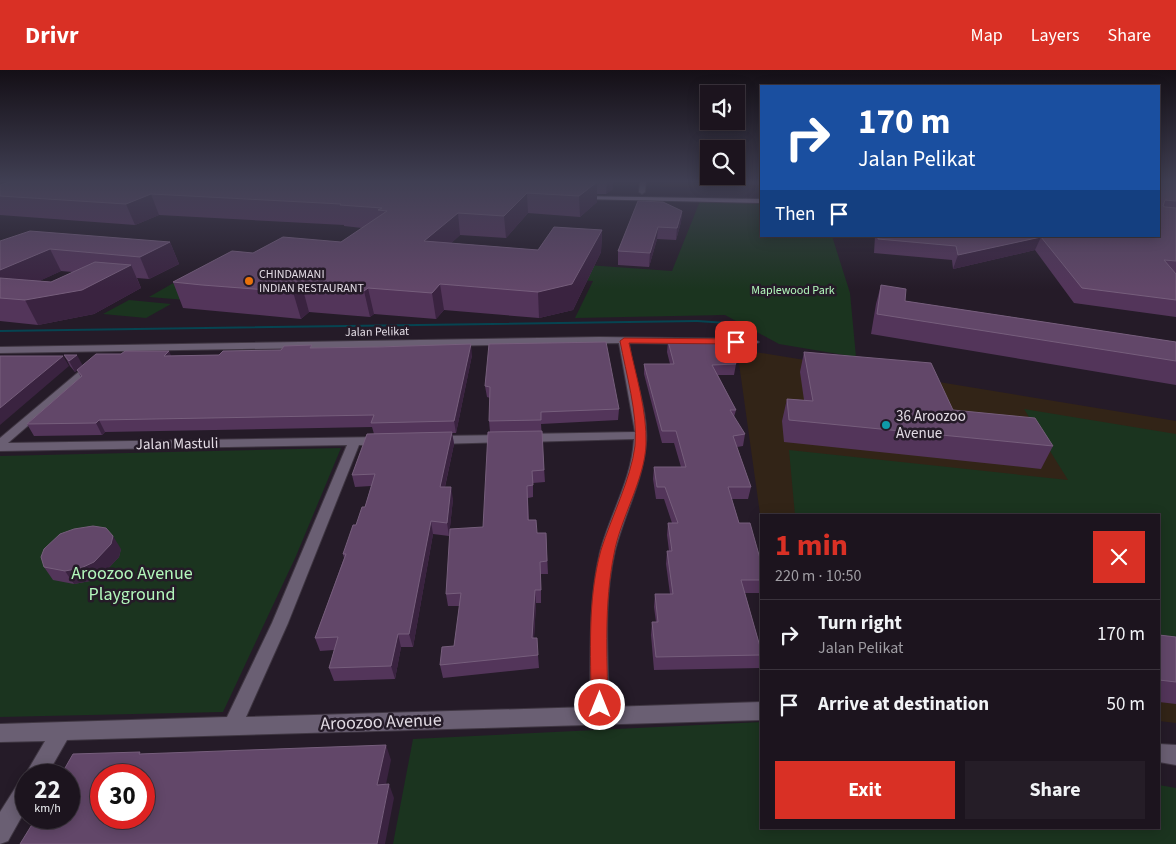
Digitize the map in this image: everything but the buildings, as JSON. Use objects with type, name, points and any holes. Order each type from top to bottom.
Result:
[{"type":"street","name":"Jalan Pelikat","points":[[0,350],[624,341],[754,342]]},
{"type":"street","points":[[600,716],[599,611],[607,552],[636,467],[641,435],[624,341]]},
{"type":"street","name":"Jalan Mastuli","points":[[0,446],[113,348]]},
{"type":"street","points":[[424,440],[641,435]]},
{"type":"street","name":"Jalan Mastuli","points":[[0,446],[394,441]]},
{"type":"street","points":[[233,726],[244,698],[280,623],[354,442]]},
{"type":"street","name":"Aroozoo Avenue","points":[[0,733],[760,711]]},
{"type":"street","points":[[42,764],[62,731]]},
{"type":"street","points":[[1160,753],[1176,755]]},
{"type":"street","points":[[0,833],[15,808]]},
{"type":"shaded area","points":[[737,349],[1176,421],[1176,723],[1160,721],[1160,514],[760,514]]},
{"type":"green space","name":"Maplewood Park","points":[[694,217],[760,217],[760,237],[832,237],[850,293],[856,357],[779,344],[725,315],[575,318],[593,281],[548,277],[559,263],[672,271]]},
{"type":"green space","points":[[196,270],[186,300],[149,297]]},
{"type":"green space","points":[[129,300],[171,304],[146,318],[103,314]]},
{"type":"green space","points":[[1024,409],[1176,434],[1176,642],[1160,640],[1160,514],[795,514],[789,450],[1068,480]]},
{"type":"green space","name":"Aroozoo Avenue Playground","points":[[341,448],[296,556],[223,712],[0,717],[0,456]]},
{"type":"green space","points":[[760,722],[760,829],[1160,829],[1160,785],[1176,788],[1176,844],[393,844],[413,739]]},
{"type":"waterway","points":[[0,331],[697,321],[727,323]]},
{"type":"place","name":"CHINDAMANI INDIAN RESTAURANT","points":[[249,281]]},
{"type":"place","name":"36 Aroozoo Avenue","points":[[886,425]]},
{"type":"route","points":[[600,705],[599,611],[607,552],[636,467],[641,435],[624,341],[736,342]]}]
